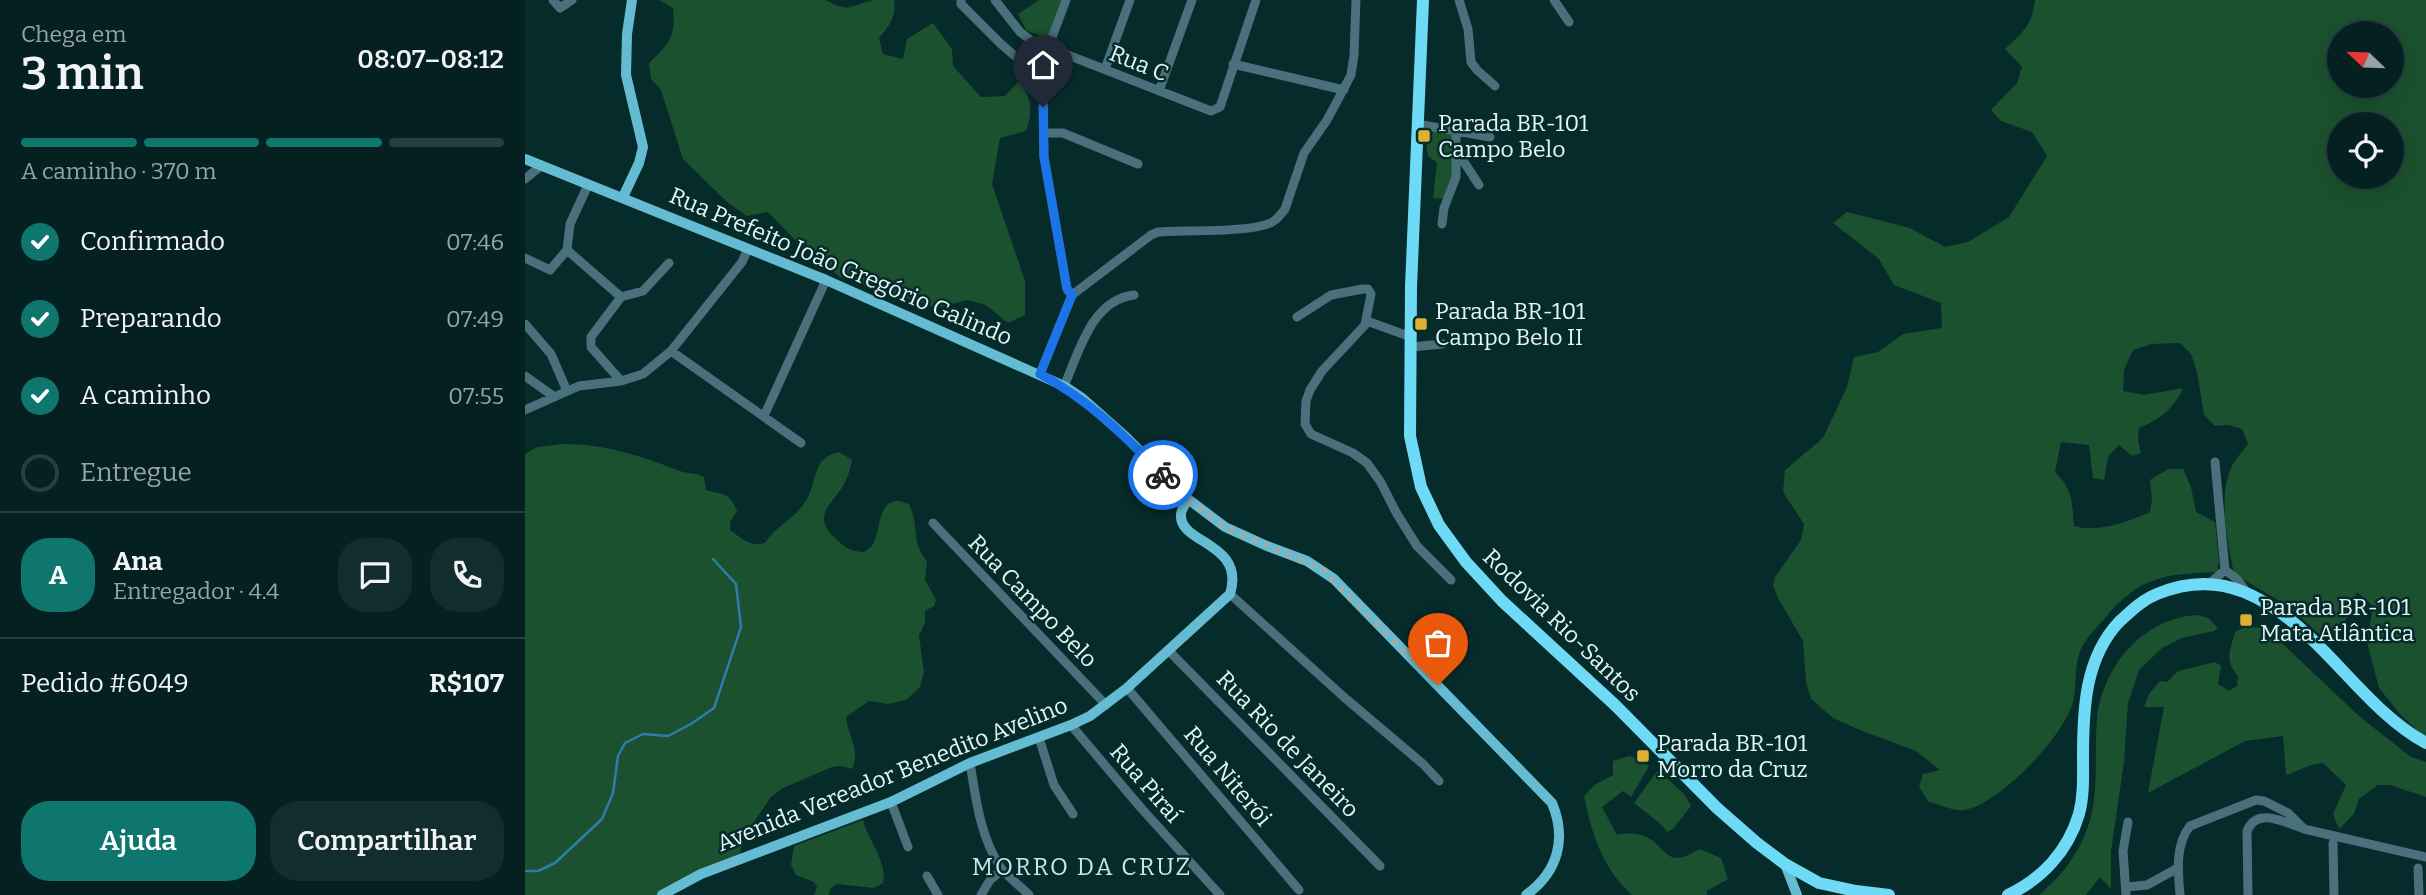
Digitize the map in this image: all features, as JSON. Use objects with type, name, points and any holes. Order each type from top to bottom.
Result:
[{"type":"highway","name":"Rodovia Rio-Santos","points":[[1423,0],[1417,124],[1410,436],[1421,487],[1446,534],[1466,562],[1502,601],[1615,705],[1717,808],[1785,864],[1819,883],[1851,893],[1889,895]]},
{"type":"highway","points":[[2008,895],[2027,885],[2048,868],[2060,854],[2078,815],[2083,792],[2083,741],[2090,676],[2108,634],[2148,597],[2174,587],[2209,584],[2230,587],[2274,608],[2302,631],[2388,716],[2408,733],[2426,743]]},
{"type":"main road","points":[[624,197],[643,147],[627,75],[627,34],[632,0]]},
{"type":"main road","name":"Rua Prefeito João Gregório Galindo","points":[[525,159],[826,280],[1064,386],[1117,428],[1188,499],[1239,534],[1307,561],[1333,579],[1552,803],[1560,821],[1556,856],[1541,884],[1526,895]]},
{"type":"main road","points":[[1188,499],[1181,519],[1190,531],[1230,564],[1234,573],[1230,594]]},
{"type":"main road","name":"Avenida Vereador Benedito Avelino","points":[[662,895],[701,874],[891,802],[969,763],[1071,725],[1106,705],[1127,688],[1230,594]]},
{"type":"main road","points":[[1785,864],[1797,895]]},
{"type":"street","points":[[553,0],[560,8],[572,0]]},
{"type":"street","points":[[961,0],[961,4],[1000,44],[1043,80]]},
{"type":"street","name":"Rua C","points":[[995,0],[1020,32],[1032,41],[1205,110],[1214,111],[1220,107],[1233,64]]},
{"type":"street","points":[[1066,0],[1048,48],[1043,80],[1044,157],[1067,289],[1072,295]]},
{"type":"street","points":[[1105,69],[1131,0]]},
{"type":"street","points":[[1159,91],[1192,0]]},
{"type":"street","points":[[1256,0],[1233,64],[1344,90]]},
{"type":"street","points":[[1040,374],[1072,295],[1151,235],[1159,232],[1265,226],[1274,222],[1285,209],[1304,153],[1351,75],[1355,55],[1356,0]]},
{"type":"street","points":[[1459,0],[1468,29],[1471,62],[1495,86]]},
{"type":"street","points":[[1554,0],[1569,22]]},
{"type":"street","points":[[1417,124],[1490,137]]},
{"type":"street","points":[[1459,132],[1461,155],[1479,185]]},
{"type":"street","points":[[1442,225],[1444,208],[1456,177],[1459,132]]},
{"type":"street","points":[[1044,133],[1063,133],[1137,164]]},
{"type":"street","points":[[525,179],[542,165]]},
{"type":"street","points":[[525,258],[550,270],[567,250],[571,224],[588,186]]},
{"type":"street","points":[[525,410],[567,391],[643,374],[671,351],[743,262],[748,249]]},
{"type":"street","points":[[567,250],[621,297]]},
{"type":"street","points":[[621,380],[591,348],[591,337],[621,297],[643,291],[669,263]]},
{"type":"street","points":[[764,416],[826,280]]},
{"type":"street","points":[[1297,317],[1331,295],[1363,289],[1368,289],[1371,294],[1367,321],[1322,371],[1310,390],[1306,401],[1305,424],[1311,434],[1353,453],[1367,463],[1417,546],[1451,580]]},
{"type":"street","points":[[1064,386],[1090,326],[1099,313],[1125,296],[1134,295]]},
{"type":"street","points":[[1367,321],[1411,342],[1443,344]]},
{"type":"street","points":[[525,324],[551,354],[567,391]]},
{"type":"street","points":[[671,351],[801,443]]},
{"type":"street","points":[[525,376],[553,396]]},
{"type":"street","points":[[2215,462],[2225,570],[2237,579],[2248,594]]},
{"type":"street","name":"Rua Campo Belo","points":[[933,523],[1106,705]]},
{"type":"street","points":[[2209,584],[2225,570]]},
{"type":"street","points":[[1230,594],[1439,781]]},
{"type":"street","name":"Rua Rio de Janeiro","points":[[1168,650],[1380,866]]},
{"type":"street","name":"Rua Niterói","points":[[1127,688],[1299,890]]},
{"type":"street","name":"Rua Piraí","points":[[1071,725],[1220,895]]},
{"type":"street","points":[[1039,737],[1054,785],[1073,814]]},
{"type":"street","points":[[969,763],[983,831],[1002,870],[1029,895]]},
{"type":"street","points":[[2180,895],[2180,845],[2190,826],[2247,802],[2264,801],[2288,813],[2304,829]]},
{"type":"street","points":[[891,802],[908,847]]},
{"type":"street","points":[[2248,895],[2247,831],[2250,823],[2259,817],[2426,857]]},
{"type":"street","points":[[2128,822],[2123,851],[2126,891],[2147,885],[2178,868]]},
{"type":"street","points":[[2333,843],[2335,895]]},
{"type":"street","points":[[2418,868],[2419,895]]},
{"type":"street","points":[[981,895],[990,880],[1002,870]]},
{"type":"street","points":[[927,876],[938,895]]},
{"type":"green space","points":[[659,0],[826,0],[841,7],[851,7],[868,1],[894,0],[891,20],[879,38],[883,54],[903,59],[907,39],[933,23],[952,49],[953,66],[981,97],[1005,96],[1019,81],[1029,99],[1028,124],[1026,131],[1000,138],[992,184],[1025,281],[1025,315],[1008,323],[986,305],[967,300],[937,308],[840,277],[799,244],[768,212],[747,216],[728,203],[683,159],[661,90],[651,79],[649,63],[670,39],[673,26],[673,8]]},
{"type":"green space","points":[[1039,0],[1061,0],[1047,39],[1026,30],[1018,14]]},
{"type":"green space","points":[[2035,0],[2426,0],[2426,739],[2400,714],[2379,688],[2367,642],[2373,606],[2357,592],[2346,619],[2330,644],[2288,606],[2234,574],[2225,520],[2225,492],[2232,466],[2248,444],[2242,429],[2228,425],[2215,426],[2204,415],[2197,372],[2191,354],[2180,343],[2151,344],[2133,350],[2124,370],[2123,391],[2144,395],[2183,388],[2165,413],[2139,428],[2141,453],[2132,456],[2119,445],[2108,457],[2104,480],[2093,478],[2089,445],[2061,442],[2055,472],[2068,491],[2074,526],[2093,528],[2123,523],[2150,512],[2150,480],[2168,469],[2183,469],[2191,487],[2196,512],[2215,522],[2219,562],[2217,572],[2182,574],[2155,580],[2130,593],[2118,604],[2082,647],[2077,661],[2072,705],[2066,719],[2056,735],[2027,768],[1995,795],[1965,810],[1929,802],[1919,787],[1923,774],[1940,770],[1916,751],[1833,718],[1811,699],[1806,682],[1803,641],[1773,585],[1775,577],[1801,540],[1804,524],[1783,492],[1785,470],[1823,438],[1847,387],[1854,357],[1878,352],[1903,334],[1942,328],[1941,303],[1894,285],[1879,259],[1833,223],[1847,212],[1910,228],[1945,247],[1968,242],[2009,217],[2047,156],[2032,132],[2001,121],[1991,110],[2017,83],[2022,67],[2005,49],[2026,28]]},
{"type":"green space","points":[[1433,129],[1454,133],[1455,177],[1445,199],[1433,198],[1437,163],[1428,156],[1426,142],[1429,131]]},
{"type":"green space","points":[[563,444],[621,451],[704,477],[706,490],[725,495],[732,500],[737,511],[730,522],[730,530],[755,544],[765,543],[797,512],[807,499],[820,464],[830,455],[839,452],[852,460],[845,483],[825,512],[828,531],[848,548],[864,552],[873,544],[886,506],[899,501],[909,504],[919,547],[927,561],[925,580],[936,600],[934,606],[925,611],[925,622],[919,636],[924,672],[920,687],[906,700],[888,704],[869,701],[846,717],[855,749],[852,769],[832,767],[783,788],[771,797],[743,838],[739,860],[662,895],[525,895],[525,454],[537,447]]},
{"type":"green space","points":[[2197,615],[2208,618],[2218,628],[2182,638],[2162,648],[2139,670],[2128,703],[2124,762],[2111,851],[2111,889],[2100,877],[2086,895],[2039,895],[2070,862],[2082,842],[2090,820],[2094,795],[2097,718],[2101,699],[2117,663],[2143,635],[2159,625],[2177,618]]},
{"type":"green space","points":[[2245,627],[2266,628],[2360,717],[2411,757],[2426,762],[2426,797],[2390,785],[2378,785],[2359,799],[2354,814],[2339,829],[2333,814],[2346,785],[2323,763],[2286,775],[2283,736],[2245,741],[2148,793],[2164,707],[2144,707],[2149,694],[2160,681],[2167,682],[2178,671],[2215,662],[2221,666],[2218,684],[2229,691],[2237,686],[2238,676],[2231,665],[2230,650],[2235,632]]},
{"type":"green space","points":[[1629,756],[1641,759],[1649,766],[1631,797],[1623,791],[1602,807],[1617,835],[1641,835],[1656,843],[1672,857],[1683,857],[1700,849],[1721,858],[1728,879],[1707,891],[1707,895],[1632,895],[1606,862],[1595,837],[1584,796],[1594,785],[1613,775],[1613,761]]},
{"type":"green space","points":[[1658,770],[1685,795],[1691,806],[1673,829],[1667,832],[1634,803]]},
{"type":"green space","points":[[863,820],[883,867],[883,883],[874,888],[837,884],[830,889],[829,895],[814,895],[817,887],[814,882],[796,875],[791,865],[794,846]]},
{"type":"waterway","points":[[525,871],[538,871],[555,863],[602,819],[613,793],[618,756],[625,743],[643,734],[668,736],[714,708],[741,627],[736,584],[713,559]]},
{"type":"way so far","points":[[1163,475],[1188,499],[1225,527],[1323,570],[1438,685]]},
{"type":"place","name":"Parada BR-101 Campo Belo","points":[[1424,136]]},
{"type":"place","name":"Parada BR-101 Campo Belo II","points":[[1421,324]]},
{"type":"place","name":"Parada BR-101 Mata Atlântica","points":[[2246,620]]},
{"type":"place","name":"Parada BR-101 Morro da Cruz","points":[[1643,756]]},
{"type":"district","name":"MORRO DA CRUZ","points":[[1082,867]]},
{"type":"route","points":[[1043,107],[1044,157],[1067,289],[1072,295],[1040,374],[1081,398],[1126,437],[1163,475]]}]
